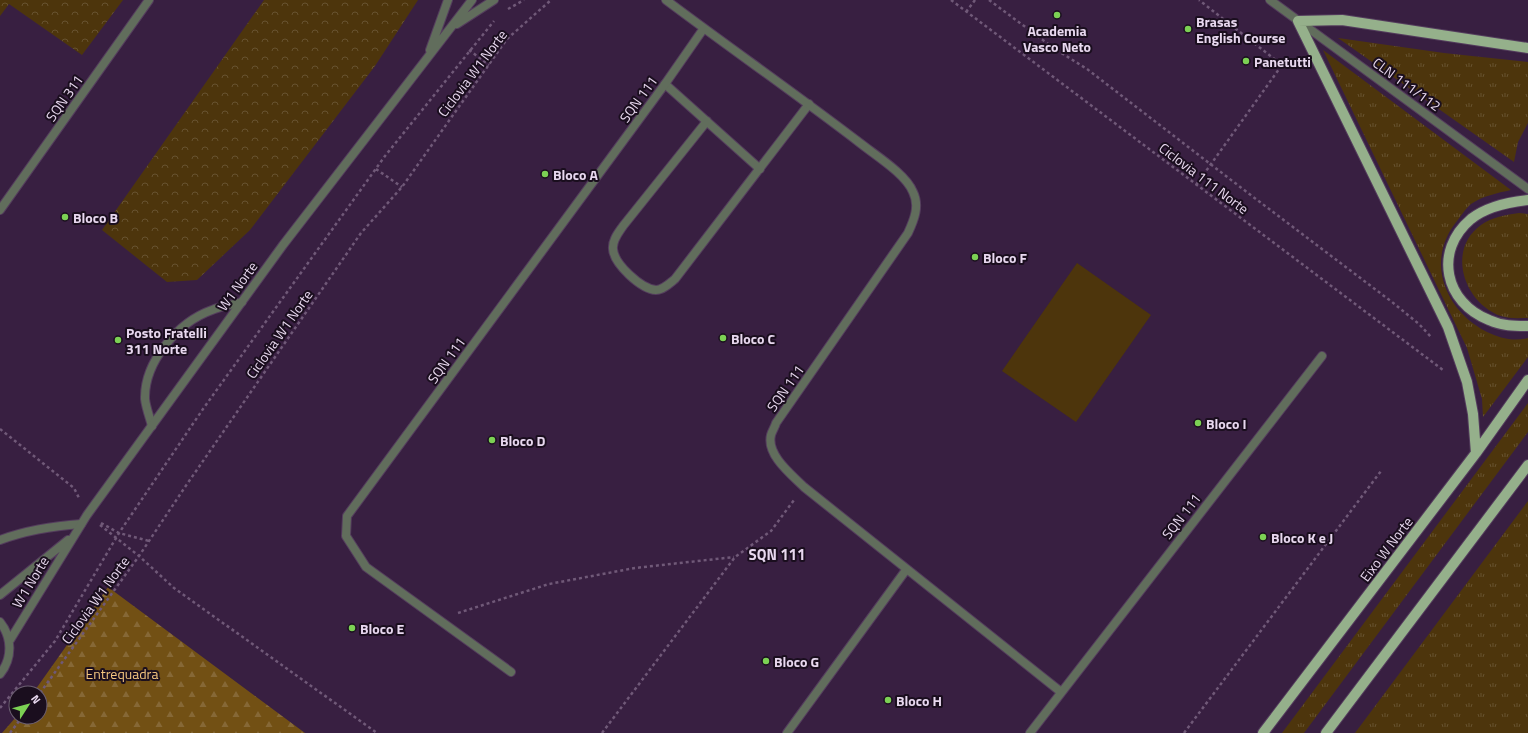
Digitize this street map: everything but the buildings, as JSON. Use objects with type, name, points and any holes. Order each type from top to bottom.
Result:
[{"type":"main road","points":[[1476,454],[1473,414],[1467,382],[1448,327],[1298,20],[1342,20],[1528,48]]},
{"type":"main road","points":[[1528,200],[1504,204],[1484,211],[1470,220],[1456,237],[1447,261],[1450,279],[1456,293],[1463,303],[1488,320],[1507,326],[1528,326]]},
{"type":"main road","name":"Eixo W Norte","points":[[1263,733],[1476,454],[1528,380]]},
{"type":"main road","points":[[1326,733],[1528,465]]},
{"type":"street","name":"SQN 311","points":[[0,210],[148,0]]},
{"type":"street","name":"W1 Norte","points":[[428,55],[448,0]]},
{"type":"street","name":"W1 Norte","points":[[10,640],[72,537],[87,515],[288,239],[428,55],[452,28],[472,0]]},
{"type":"street","points":[[452,28],[494,0]]},
{"type":"street","name":"SQN 111","points":[[666,0],[809,104],[888,165],[906,181],[913,192],[916,204],[916,215],[908,233],[780,417],[771,436],[773,451],[783,465],[804,487],[906,570],[1061,692]]},
{"type":"street","name":"CLN 111/112","points":[[1270,0],[1528,189]]},
{"type":"street","name":"SQN 111","points":[[511,672],[366,567],[346,536],[347,516],[665,84],[704,28]]},
{"type":"street","points":[[665,84],[760,168]]},
{"type":"street","points":[[707,121],[622,226],[614,240],[613,249],[618,260],[629,276],[648,288],[658,290],[666,287],[689,262],[809,104]]},
{"type":"street","points":[[152,426],[145,400],[147,381],[154,363],[181,328],[198,316],[212,310],[242,302]]},
{"type":"street","name":"SQN 111","points":[[1030,733],[1322,356]]},
{"type":"street","points":[[0,540],[32,530],[52,526],[81,524]]},
{"type":"street","name":"W1 Norte","points":[[0,595],[72,537]]},
{"type":"street","points":[[787,733],[906,570]]},
{"type":"street","points":[[0,622],[10,640],[9,654],[0,674]]},
{"type":"path","points":[[502,12],[524,0]]},
{"type":"path","name":"Ciclovia W1 Norte","points":[[46,685],[139,556],[361,233],[402,187],[507,39],[551,0]]},
{"type":"path","name":"Ciclovia 111 Norte","points":[[951,0],[1438,365],[1445,373],[1442,362]]},
{"type":"path","points":[[966,12],[975,0]]},
{"type":"path","points":[[989,0],[1055,49],[1087,69],[1392,302],[1419,324],[1435,340]]},
{"type":"path","points":[[1196,185],[1282,65],[1199,0]]},
{"type":"path","points":[[0,708],[55,641],[118,533],[203,410],[376,168],[469,50],[497,17]]},
{"type":"path","points":[[469,50],[489,65]]},
{"type":"path","points":[[376,168],[402,187]]},
{"type":"path","points":[[0,429],[74,488],[87,515],[139,556],[174,588],[377,733]]},
{"type":"path","points":[[1184,733],[1381,471]]},
{"type":"path","points":[[602,733],[735,557],[771,531],[804,487]]},
{"type":"path","points":[[87,515],[118,533],[149,541]]},
{"type":"path","points":[[443,623],[459,613],[549,584],[635,568],[735,557]]},
{"type":"green space","points":[[0,0],[123,0],[82,55],[9,4],[0,16]]},
{"type":"green space","points":[[264,0],[418,0],[375,66],[250,230],[197,280],[167,282],[102,230]]},
{"type":"green space","points":[[1338,38],[1444,53],[1528,62],[1528,123],[1518,142],[1514,162]]},
{"type":"green space","points":[[1323,50],[1511,190],[1485,197],[1471,204],[1447,236],[1442,252],[1441,267],[1444,283],[1450,297],[1460,311],[1472,323],[1487,332],[1502,338],[1517,340],[1528,338],[1528,357],[1483,417],[1482,399],[1467,348]]},
{"type":"green space","points":[[1519,213],[1528,214],[1528,318],[1501,316],[1488,309],[1477,300],[1469,288],[1464,275],[1462,261],[1464,248],[1470,236],[1481,225],[1494,218]]},
{"type":"green space","points":[[1077,263],[1151,315],[1076,422],[1002,371]]},
{"type":"green space","points":[[1528,403],[1528,432],[1304,733],[1282,733]]},
{"type":"green space","points":[[1528,501],[1528,733],[1355,733]]},
{"type":"green space","name":"Entrequadra","points":[[108,587],[305,733],[2,733],[9,725],[48,725],[48,685],[39,685]]},
{"type":"place","name":"Academia Vasco Neto","points":[[1057,15]]},
{"type":"place","name":"Brasas English Course","points":[[1188,29]]},
{"type":"place","name":"Panetutti","points":[[1246,61]]},
{"type":"place","name":"Bloco A","points":[[545,174]]},
{"type":"place","name":"Bloco B","points":[[65,217]]},
{"type":"place","name":"Bloco F","points":[[975,257]]},
{"type":"place","name":"Bloco C","points":[[723,338]]},
{"type":"place","name":"Posto Fratelli 311 Norte","points":[[118,340]]},
{"type":"place","name":"Bloco I","points":[[1198,423]]},
{"type":"place","name":"Bloco D","points":[[492,440]]},
{"type":"place","name":"Bloco K e J","points":[[1263,537]]},
{"type":"place","name":"Bloco E","points":[[352,628]]},
{"type":"place","name":"Bloco G","points":[[766,661]]},
{"type":"place","name":"Bloco H","points":[[888,700]]},
{"type":"district","name":"SQN 111","points":[[777,554]]}]
